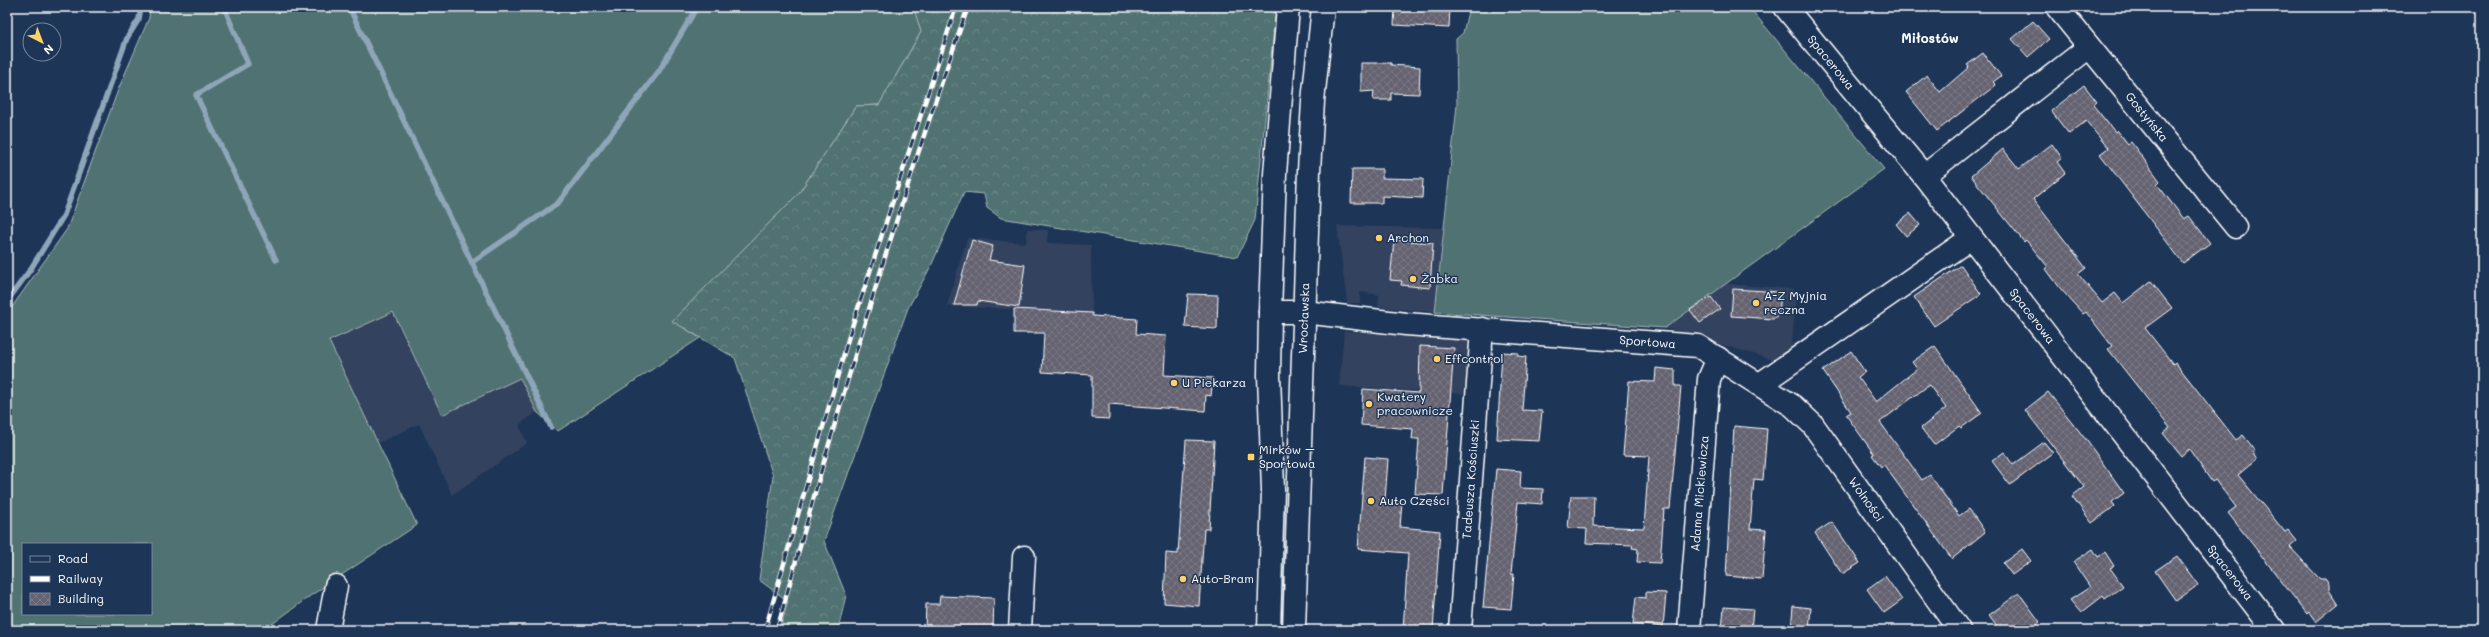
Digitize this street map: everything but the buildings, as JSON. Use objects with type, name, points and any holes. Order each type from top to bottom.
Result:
[{"type":"street","points":[[1269,630],[1273,490],[1269,370],[1270,312],[1275,174],[1288,7]]},
{"type":"street","name":"Wrocławska","points":[[1294,630],[1304,312],[1313,101],[1323,7]]},
{"type":"street","name":"Spacerowa","points":[[1785,7],[1924,176],[2274,630]]},
{"type":"street","name":"Gostyńska","points":[[2057,7],[2236,228]]},
{"type":"street","points":[[1924,176],[2089,47]]},
{"type":"street","points":[[1760,384],[1971,238]]},
{"type":"street","name":"Sportowa","points":[[1270,312],[1304,312],[1406,324],[1698,346],[1760,384]]},
{"type":"street","name":"Tadeusza Kościuszki","points":[[1460,630],[1482,329]]},
{"type":"street","name":"Adama Mickiewicza","points":[[1689,630],[1709,379],[1718,358]]},
{"type":"street","name":"Wolności","points":[[1760,384],[1793,406],[1817,431],[1959,630]]},
{"type":"street","points":[[1020,630],[1024,557]]},
{"type":"street","points":[[328,630],[336,586]]},
{"type":"shaded area","points":[[1337,226],[1443,228],[1435,312],[1378,307],[1379,295],[1360,292],[1360,303],[1347,303]]},
{"type":"shaded area","points":[[1027,229],[1048,230],[1047,243],[1091,245],[1092,313],[947,306],[967,238],[1026,243]]},
{"type":"shaded area","points":[[1726,284],[1794,289],[1796,296],[1791,355],[1777,361],[1665,328]]},
{"type":"shaded area","points":[[392,312],[442,415],[520,378],[537,412],[519,425],[527,443],[452,495],[419,424],[378,443],[328,341]]},
{"type":"shaded area","points":[[1344,331],[1469,341],[1465,394],[1339,386]]},
{"type":"green space","points":[[150,7],[916,7],[915,9],[921,32],[879,105],[856,106],[799,193],[673,321],[700,338],[558,431],[537,412],[520,378],[442,415],[393,312],[329,341],[417,525],[310,596],[264,630],[7,630],[7,314],[67,229],[118,90],[149,18]]},
{"type":"green space","points":[[916,7],[1276,7],[1255,220],[1237,257],[1001,218],[987,208],[984,194],[964,192],[931,266],[908,308],[824,541],[846,595],[838,630],[780,630],[788,601],[759,580],[773,476],[735,358],[672,321],[799,193],[856,106],[879,105],[921,32],[914,9]]},
{"type":"green space","points":[[1469,7],[1749,7],[1884,169],[1665,328],[1435,312],[1457,105],[1456,39],[1463,33]]},
{"type":"waterway","points":[[7,301],[30,270],[64,215],[127,38],[139,19],[141,7]]},
{"type":"waterway","points":[[224,7],[248,64],[196,95],[276,260]]},
{"type":"waterway","points":[[349,7],[551,427]]},
{"type":"waterway","points":[[472,262],[558,203],[659,71],[697,7]]},
{"type":"railway","points":[[765,630],[849,336],[956,7]]},
{"type":"railway","points":[[777,630],[866,317],[915,161],[968,7]]},
{"type":"place","name":"Archon","points":[[1379,238]]},
{"type":"place","name":"Żabka","points":[[1413,279]]},
{"type":"place","name":"A-Z Myjnia ręczna","points":[[1756,303]]},
{"type":"place","name":"Effcontrol","points":[[1437,359]]},
{"type":"place","name":"U Piekarza","points":[[1174,383]]},
{"type":"place","name":"Kwatery pracownicze","points":[[1369,404]]},
{"type":"place","name":"Mirków – Sportowa","points":[[1251,457]]},
{"type":"place","name":"Auto Części","points":[[1371,501]]},
{"type":"place","name":"Auto-Bram","points":[[1183,579]]},
{"type":"district","name":"Miłostów","points":[[1930,38]]}]
